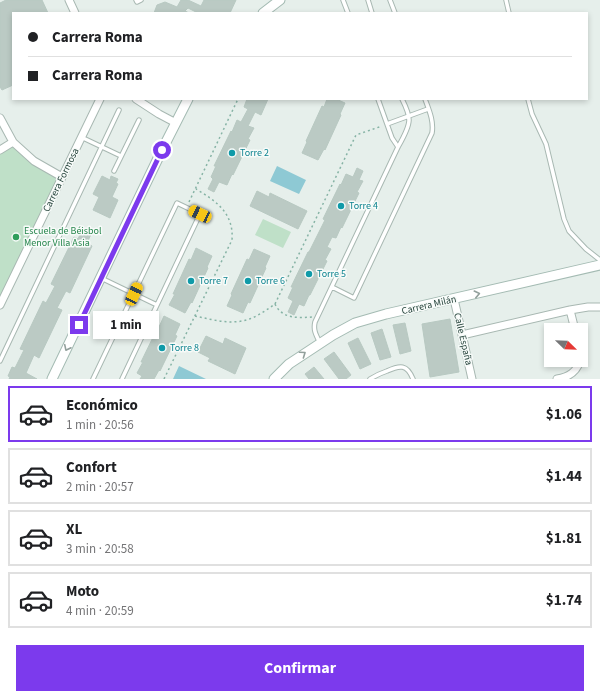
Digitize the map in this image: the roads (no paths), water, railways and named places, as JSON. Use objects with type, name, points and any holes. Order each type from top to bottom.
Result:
[{"type":"street","points":[[69,0],[75,12]]},
{"type":"street","points":[[264,12],[280,0]]},
{"type":"street","name":"Carrera Formosa","points":[[1,301],[100,100]]},
{"type":"street","points":[[138,100],[176,123]]},
{"type":"street","points":[[52,379],[188,100]]},
{"type":"street","points":[[0,118],[12,142],[34,161],[62,176]]},
{"type":"street","points":[[0,150],[12,142]]},
{"type":"street","name":"Carrera Milán","points":[[274,379],[289,364],[333,334],[355,323],[386,314],[600,265]]},
{"type":"street","name":"Calle España","points":[[454,299],[472,379]]},
{"type":"street","points":[[462,335],[570,310],[600,307]]},
{"type":"street","points":[[570,310],[573,323]]},
{"type":"street","points":[[557,379],[572,374],[577,367]]},
{"type":"lane","points":[[136,0],[137,2],[141,0]]},
{"type":"lane","points":[[343,0],[348,12]]},
{"type":"lane","points":[[368,0],[372,12]]},
{"type":"lane","points":[[390,0],[395,12]]},
{"type":"lane","points":[[506,0],[509,12]]},
{"type":"lane","points":[[378,100],[393,140],[398,147]]},
{"type":"lane","points":[[320,343],[314,329],[317,316],[408,125],[409,120],[402,100]]},
{"type":"lane","points":[[332,287],[354,298],[432,133],[432,124],[425,100]]},
{"type":"lane","points":[[528,100],[532,114],[546,144],[564,219],[569,231],[586,249],[600,260]]},
{"type":"lane","points":[[387,124],[428,109]]},
{"type":"lane","points":[[0,361],[119,110]]},
{"type":"lane","points":[[114,172],[139,120]]},
{"type":"lane","points":[[82,137],[121,156]]},
{"type":"lane","points":[[99,379],[94,378],[177,203],[200,214],[122,379]]},
{"type":"lane","points":[[101,278],[157,305]]},
{"type":"lane","points":[[370,379],[397,366],[409,371],[413,379]]},
{"type":"water","points":[[277,166],[306,180],[299,194],[270,181]]},
{"type":"water","points":[[179,366],[206,379],[173,379]]},
{"type":"place","name":"Torre 2","points":[[232,153]]},
{"type":"place","name":"Torre 4","points":[[341,206]]},
{"type":"place","name":"Escuela de Béisbol Menor Villa Asia","points":[[16,237]]},
{"type":"place","name":"Torre 5","points":[[309,274]]},
{"type":"place","name":"Torre 7","points":[[191,281]]},
{"type":"place","name":"Torre 6","points":[[248,281]]},
{"type":"place","name":"Torre 8","points":[[162,348]]}]
